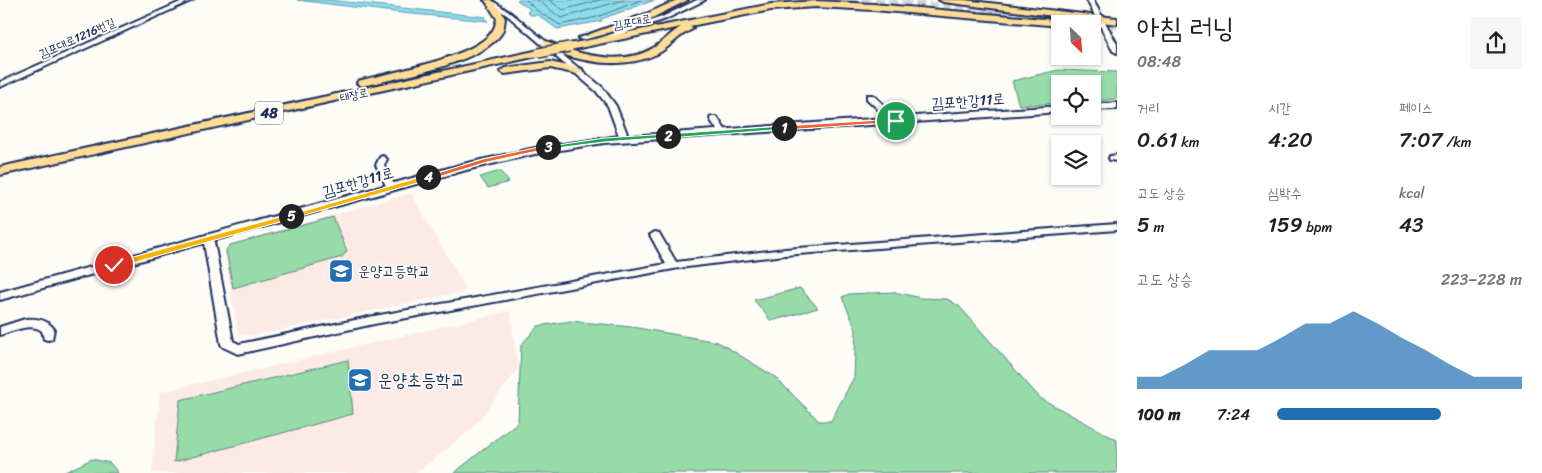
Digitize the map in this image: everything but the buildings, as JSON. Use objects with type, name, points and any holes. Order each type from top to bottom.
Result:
[{"type":"main road","points":[[252,110],[413,70],[477,50],[489,41],[501,26],[502,19],[499,12],[488,0]]},
{"type":"main road","name":"김포대로","points":[[943,0],[1051,17]]},
{"type":"main road","name":"48","points":[[586,40],[693,1]]},
{"type":"main road","points":[[931,2],[1051,17]]},
{"type":"main road","points":[[776,6],[794,3],[834,3],[978,9],[931,2]]},
{"type":"main road","name":"김포대로","points":[[586,40],[627,37],[776,6],[816,4],[1051,18]]},
{"type":"main road","points":[[539,49],[584,58],[610,60],[633,58],[655,51],[674,34],[712,19]]},
{"type":"main road","name":"김포대로","points":[[1101,19],[1117,21]]},
{"type":"main road","points":[[1101,28],[1117,30]]},
{"type":"main road","name":"태장로","points":[[0,164],[586,40]]},
{"type":"main road","name":"태장로","points":[[0,171],[277,111],[539,49]]},
{"type":"main road","points":[[277,111],[525,67],[550,65],[578,71]]},
{"type":"street","name":"김포대로1216번길","points":[[0,85],[190,0]]},
{"type":"street","points":[[488,0],[509,14],[539,49],[578,71],[591,81],[605,97],[616,115],[625,138]]},
{"type":"street","points":[[1090,0],[1098,15]]},
{"type":"street","name":"태장로","points":[[586,40],[664,18],[693,1]]},
{"type":"street","points":[[1101,21],[1117,51]]},
{"type":"street","points":[[870,97],[895,120]]},
{"type":"street","points":[[1101,106],[1117,105]]},
{"type":"street","name":"김포한강11로","points":[[625,138],[1051,110]]},
{"type":"street","points":[[714,119],[722,131]]},
{"type":"street","name":"김포한강11로","points":[[0,294],[209,238],[485,160],[538,148],[625,138],[895,120]]},
{"type":"street","points":[[383,159],[380,165],[391,187]]},
{"type":"street","points":[[209,238],[227,344],[238,349],[374,320],[673,266],[786,252],[1117,228]]},
{"type":"street","points":[[655,234],[673,266]]},
{"type":"street","points":[[0,331],[28,323],[37,323],[45,325],[48,329],[48,336]]},
{"type":"shaded area","name":"운양고등학교","points":[[411,193],[467,291],[251,336],[238,334],[224,250],[229,245]]},
{"type":"shaded area","name":"운양초등학교","points":[[510,311],[518,369],[473,428],[417,473],[152,473],[160,392]]},
{"type":"green space","points":[[1058,70],[1117,72],[1117,99],[1101,100],[1101,75],[1051,75],[1051,103],[1019,105],[1012,81]]},
{"type":"green space","points":[[500,171],[509,182],[488,188],[480,177]]},
{"type":"green space","points":[[333,217],[347,251],[342,257],[233,288],[226,250],[230,245]]},
{"type":"green space","points":[[800,288],[818,308],[771,321],[754,300]]},
{"type":"green space","points":[[895,292],[921,298],[947,299],[959,306],[1040,398],[1117,440],[1117,473],[454,473],[518,422],[521,345],[538,326],[571,321],[632,327],[718,342],[775,377],[819,421],[831,421],[854,377],[856,329],[842,297],[849,294]]},
{"type":"green space","points":[[348,360],[353,414],[174,462],[180,400]]},
{"type":"green space","points":[[92,459],[110,463],[118,473],[63,473]]},
{"type":"water","points":[[297,0],[329,0],[486,17],[484,18],[488,21],[402,13]]},
{"type":"water","points":[[517,0],[655,0],[601,19],[602,21],[557,29],[538,15],[531,15],[527,12],[530,9]]},
{"type":"tunnel","points":[[848,0],[1003,13]]},
{"type":"tunnel","points":[[978,5],[1007,11],[1117,25]]},
{"type":"place","name":"운양고등학교","points":[[341,271]]},
{"type":"place","name":"운양초등학교","points":[[360,380]]},
{"type":"route","points":[[114,265],[485,160],[538,148],[604,140],[896,121]]}]
